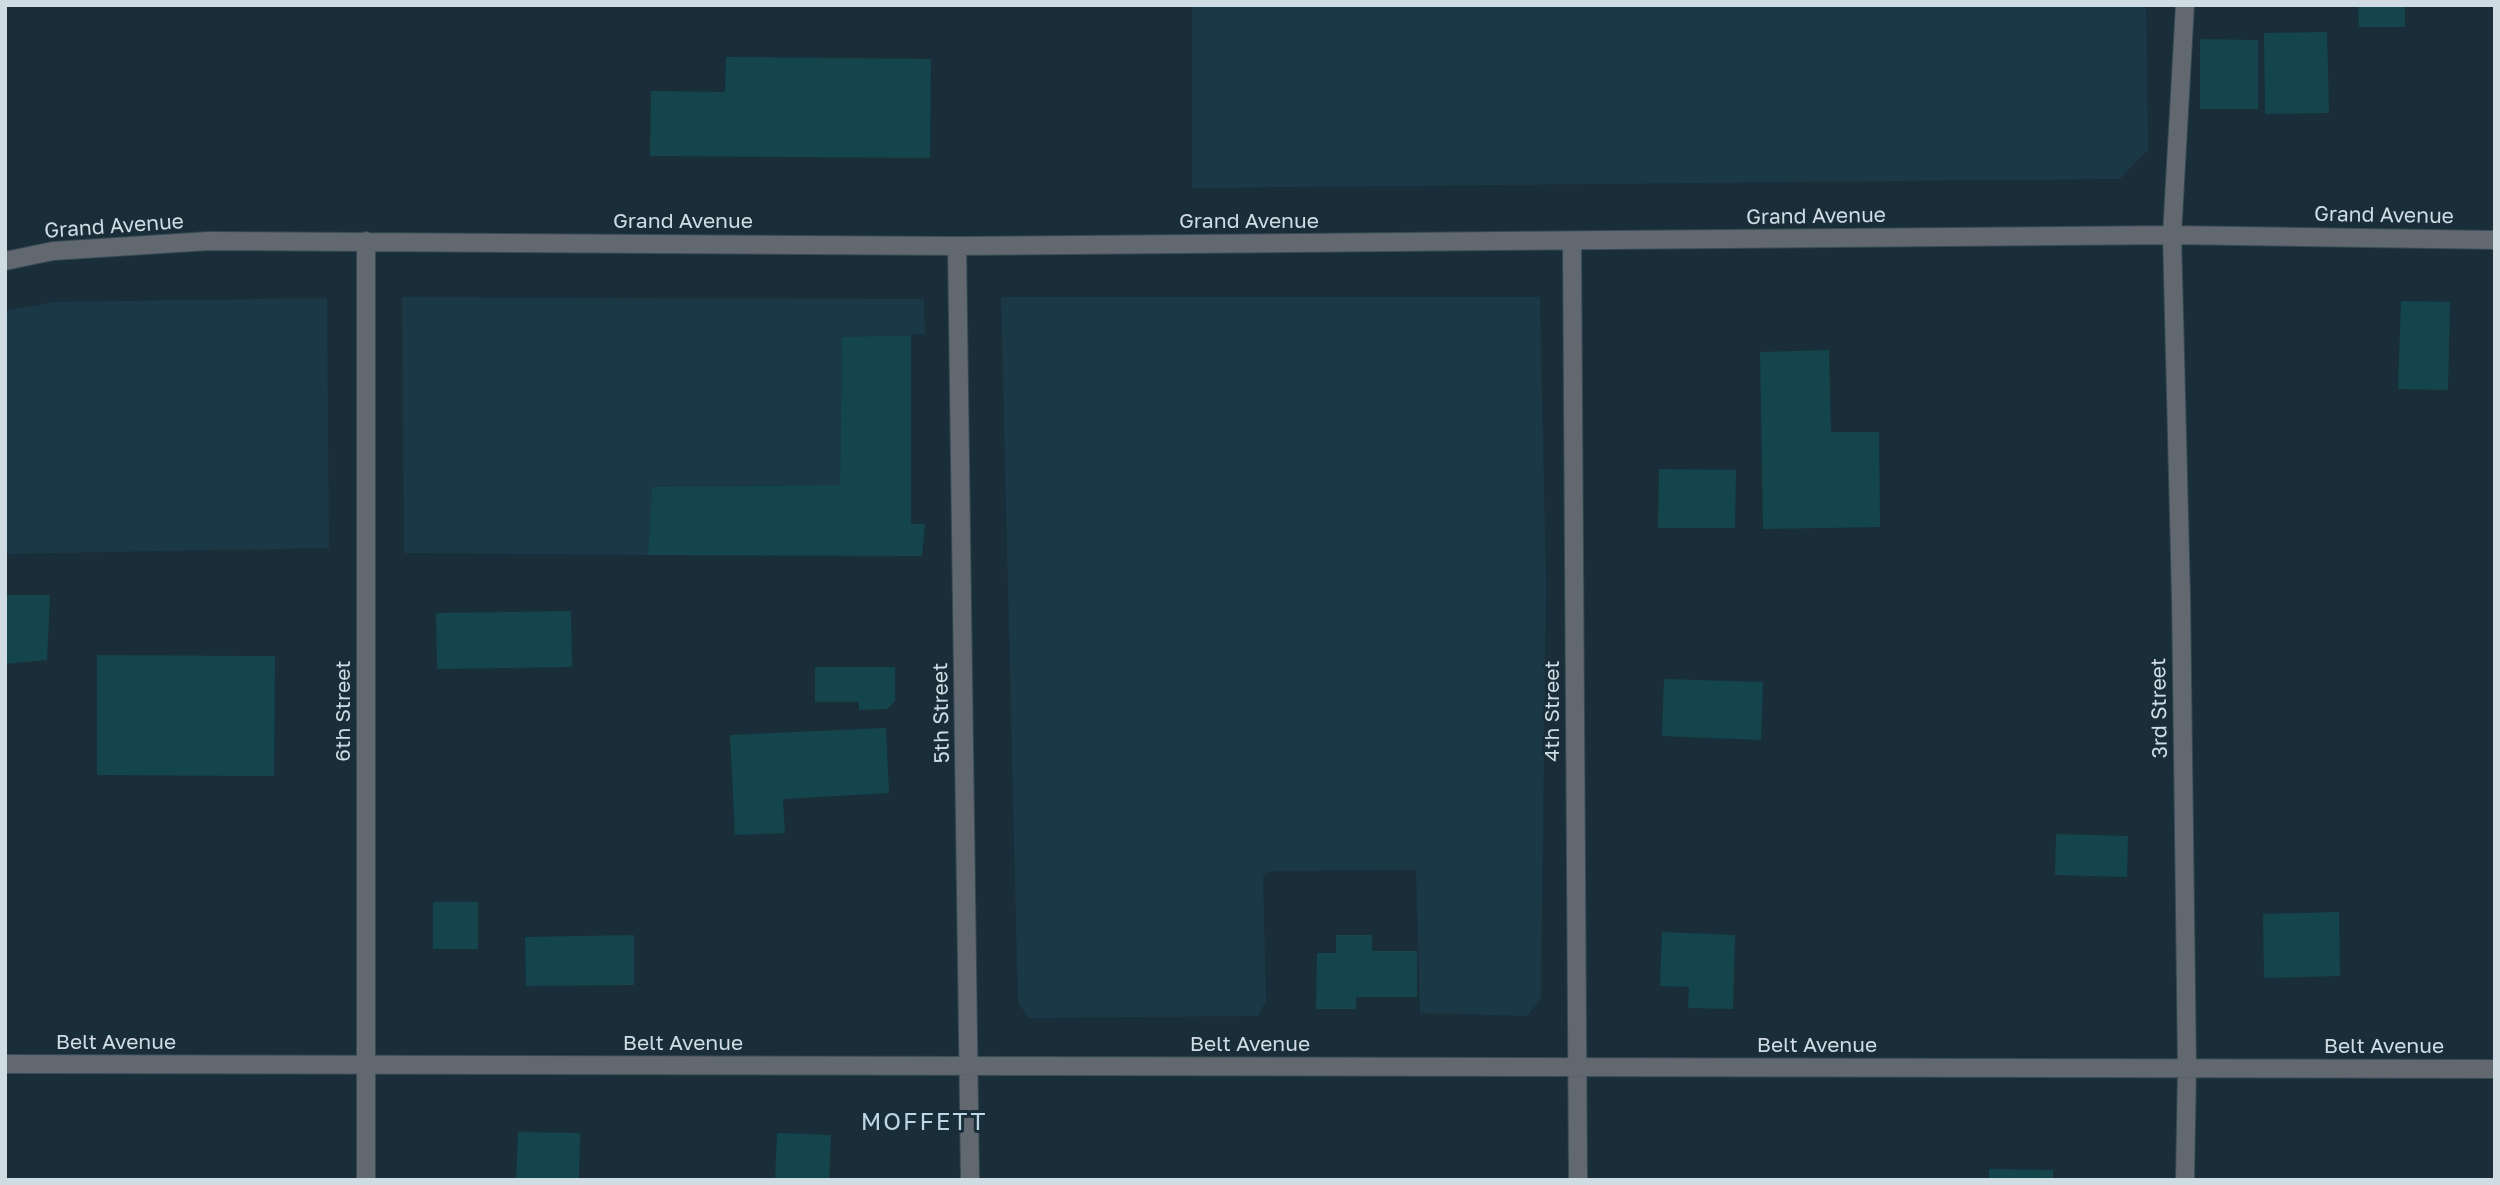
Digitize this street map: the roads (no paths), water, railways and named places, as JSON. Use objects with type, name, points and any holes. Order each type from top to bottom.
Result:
[{"type":"street","name":"3rd Street","points":[[2185,5],[2172,235],[2181,596],[2185,1180]]},
{"type":"street","name":"Grand Avenue","points":[[5,261],[52,251],[208,241],[957,246],[2172,235],[2495,240]]},
{"type":"street","name":"6th Street","points":[[366,241],[366,1180]]},
{"type":"street","name":"4th Street","points":[[1573,241],[1578,1180]]},
{"type":"street","name":"5th Street","points":[[957,246],[970,1180]]},
{"type":"street","name":"Belt Avenue","points":[[5,1064],[2495,1069]]},
{"type":"district","name":"MOFFETT","points":[[924,1122]]}]
